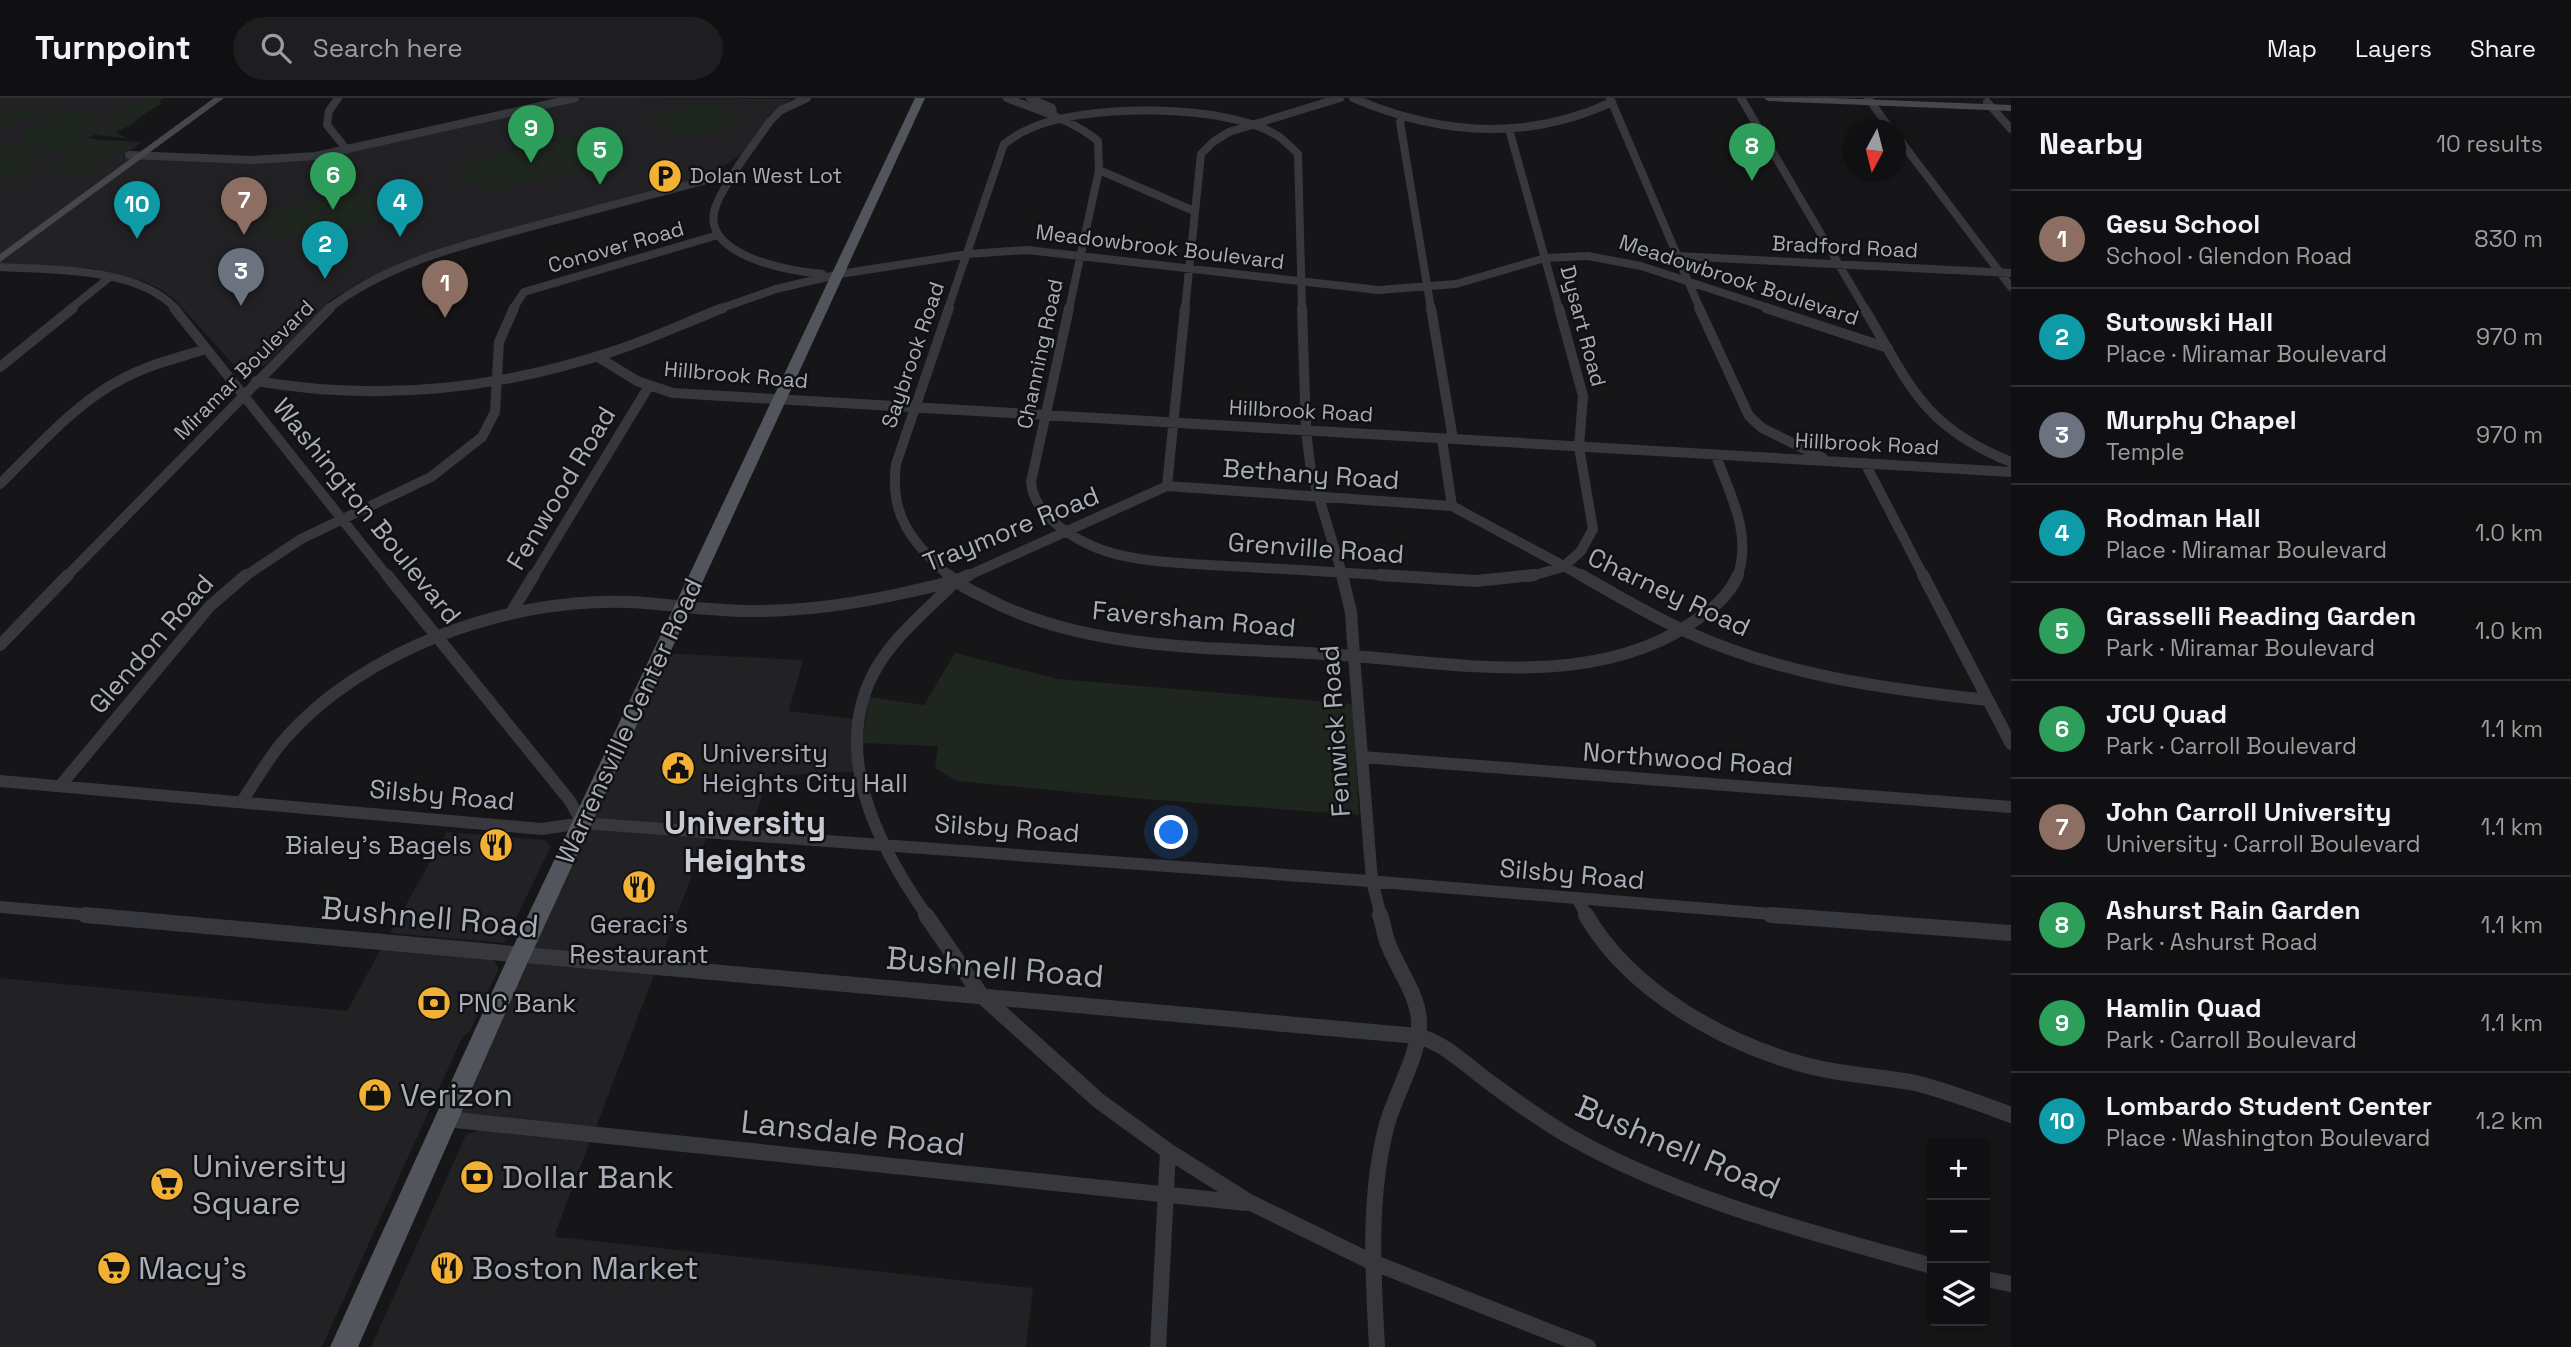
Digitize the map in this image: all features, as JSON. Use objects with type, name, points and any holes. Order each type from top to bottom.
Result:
[{"type":"main road","name":"Warrensville Center Road","points":[[344,1347],[520,955],[919,98]]},
{"type":"street","points":[[0,249],[206,98]]},
{"type":"street","points":[[0,260],[219,98]]},
{"type":"street","points":[[338,98],[328,111],[327,125],[347,150]]},
{"type":"street","points":[[129,155],[252,160],[316,156],[575,98]]},
{"type":"street","points":[[806,98],[772,118],[713,212],[713,224],[718,236],[738,252],[762,262],[806,273],[838,274]]},
{"type":"street","points":[[1007,98],[1076,124],[1098,141],[1099,170],[1172,198],[1194,211]]},
{"type":"street","points":[[1030,98],[1052,108],[1054,114]]},
{"type":"street","points":[[1167,486],[1199,163],[1203,151],[1220,136],[1322,107],[1340,98]]},
{"type":"street","points":[[1353,98],[1402,117],[1457,127],[1509,129],[1568,121],[1611,100],[1688,284],[1749,416],[1762,428],[1830,461]]},
{"type":"street","points":[[1741,98],[1888,348]]},
{"type":"street","points":[[1768,98],[1872,99],[2011,106]]},
{"type":"street","points":[[1872,99],[1884,119]]},
{"type":"street","name":"Fenwick Road","points":[[1054,114],[1100,106],[1155,104],[1212,110],[1257,124],[1284,137],[1299,158],[1306,432],[1311,471],[1351,612],[1372,881],[1387,941],[1417,1007],[1418,1036],[1386,1127],[1376,1188],[1373,1262],[1377,1347]]},
{"type":"street","points":[[1989,105],[2011,129]]},
{"type":"street","name":"Saybrook Road","points":[[956,581],[927,557],[910,536],[897,512],[892,487],[896,464],[1004,144],[1021,128],[1054,114]]},
{"type":"street","points":[[1402,117],[1447,439],[1452,506]]},
{"type":"street","name":"Dysart Road","points":[[1509,129],[1583,396],[1579,447],[1593,529],[1581,551],[1563,567]]},
{"type":"street","points":[[1906,149],[2011,287]]},
{"type":"street","name":"Channing Road","points":[[1068,532],[1044,514],[1032,495],[1031,482],[1099,170]]},
{"type":"street","name":"Miramar Boulevard","points":[[0,645],[321,315],[346,295],[390,272],[464,245],[737,172]]},
{"type":"street","name":"Conover Road","points":[[524,292],[718,236]]},
{"type":"street","name":"Meadowbrook Boulevard","points":[[256,381],[316,391],[369,395],[422,392],[498,381],[598,357],[761,294],[838,274],[968,253],[1034,250],[1378,290],[1426,288],[1472,280],[1545,258],[1577,255],[1641,266],[1688,284],[1888,348],[1920,402],[1935,419],[1975,446],[2011,462]]},
{"type":"street","name":"Bradford Road","points":[[1677,256],[2011,273]]},
{"type":"street","name":"Washington Boulevard","points":[[0,267],[79,272],[110,277],[158,294],[173,306],[242,396],[439,636],[570,802],[582,823]]},
{"type":"street","points":[[0,367],[110,277]]},
{"type":"street","name":"Glendon Road","points":[[60,786],[210,606],[256,567],[299,540],[394,496],[454,462],[487,430],[498,403],[496,360],[500,339],[506,322],[524,292]]},
{"type":"street","points":[[0,484],[114,383],[139,371],[206,349]]},
{"type":"street","name":"Hillbrook Road","points":[[598,357],[649,386],[673,393],[2011,472]]},
{"type":"street","name":"Fenwood Road","points":[[511,613],[649,386]]},
{"type":"street","points":[[1685,631],[1720,603],[1731,589],[1743,554],[1742,526],[1716,456]]},
{"type":"street","points":[[1865,463],[2011,744]]},
{"type":"street","name":"Traymore Road","points":[[242,801],[284,740],[337,691],[375,666],[439,636],[511,613],[582,604],[626,602],[746,611],[802,609],[905,594],[956,581],[1167,486]]},
{"type":"street","name":"Bethany Road","points":[[1167,486],[1452,506]]},
{"type":"street","name":"Charney Road","points":[[1452,506],[1685,631],[1755,657],[1845,681],[1909,693],[1988,700]]},
{"type":"street","name":"Grenville Road","points":[[1068,532],[1090,545],[1144,559],[1493,581],[1527,577],[1563,567]]},
{"type":"street","points":[[956,581],[896,641],[876,669],[858,718],[855,753],[859,774],[883,843],[906,886],[981,995],[1099,1101],[1168,1151],[1253,1204],[1373,1262],[1588,1347]]},
{"type":"street","name":"Faversham Road","points":[[956,581],[1020,613],[1078,631],[1137,640],[1493,666],[1556,664],[1623,653],[1685,631]]},
{"type":"street","points":[[905,594],[928,607]]},
{"type":"street","name":"Northwood Road","points":[[1362,757],[2011,807]]},
{"type":"street","name":"Silsby Road","points":[[0,781],[542,829],[582,823],[883,843],[2011,933]]},
{"type":"street","points":[[1578,900],[1598,933],[1634,973],[1675,1004],[1739,1040],[1802,1064],[1931,1087],[2011,1115]]},
{"type":"street","name":"Bushnell Road","points":[[0,907],[1418,1036],[1434,1040],[1493,1085],[1569,1135],[1653,1176],[1778,1223],[1927,1265]]},
{"type":"street","name":"Lansdale Road","points":[[446,1119],[1253,1204]]},
{"type":"street","points":[[1158,1347],[1168,1151]]},
{"type":"street","points":[[1990,1280],[2011,1284]]},
{"type":"shaded area","points":[[0,98],[148,98],[88,139],[142,142],[122,157],[275,161],[587,98],[791,99],[770,114],[743,153],[717,171],[408,261],[358,283],[332,299],[264,366],[245,368],[233,364],[175,300],[141,280],[95,269],[0,263]]},
{"type":"shaded area","points":[[143,98],[164,98],[160,100],[161,104],[115,132],[127,138],[94,135],[119,112]]},
{"type":"shaded area","points":[[704,103],[734,115],[745,124],[687,139],[648,118]]},
{"type":"shaded area","points":[[0,107],[53,110],[28,120],[0,126]]},
{"type":"shaded area","points":[[62,111],[101,114],[102,117],[83,133],[83,137],[131,146],[108,158],[67,156],[69,151],[42,150],[36,154],[40,161],[38,166],[26,174],[0,182],[0,147],[13,148],[23,139],[25,131]]},
{"type":"shaded area","points":[[574,136],[586,138],[589,145],[614,156],[613,160],[493,192],[460,175],[462,171],[454,164]]},
{"type":"shaded area","points":[[62,159],[106,162],[85,175],[42,172]]},
{"type":"shaded area","points":[[358,190],[389,215],[385,219],[326,234],[263,236],[254,227],[292,204]]},
{"type":"shaded area","points":[[660,653],[803,660],[789,711],[864,720],[864,771],[769,776],[752,825],[712,823],[593,1135],[446,1119]]},
{"type":"shaded area","points":[[955,653],[1058,679],[1353,704],[1359,815],[1144,799],[957,781],[935,768],[938,746],[862,743],[869,697],[924,705]]},
{"type":"shaded area","points":[[447,832],[544,840],[551,846],[504,943],[390,933]]},
{"type":"shaded area","name":"University Square","points":[[381,949],[483,958],[493,960],[499,968],[470,1031],[462,1038],[322,1347],[0,1347],[0,978],[347,1011]]},
{"type":"shaded area","points":[[480,1129],[590,1141],[555,1234],[557,1237],[1033,1288],[1026,1347],[371,1347],[466,1135]]},
{"type":"place","name":"Hamlin Quad","points":[[531,163]]},
{"type":"place","name":"Dolan West Lot","points":[[665,176]]},
{"type":"place","name":"Ashurst Rain Garden","points":[[1752,181]]},
{"type":"place","name":"Grasselli Reading Garden","points":[[600,185]]},
{"type":"place","name":"JCU Quad","points":[[333,210]]},
{"type":"place","name":"John Carroll University","points":[[244,235]]},
{"type":"place","name":"Rodman Hall","points":[[400,237]]},
{"type":"place","name":"Lombardo Student Center","points":[[137,239]]},
{"type":"place","name":"Sutowski Hall","points":[[325,279]]},
{"type":"place","name":"Murphy Chapel","points":[[241,306]]},
{"type":"place","name":"Gesu School","points":[[445,318]]},
{"type":"place","name":"University Heights City Hall","points":[[678,768]]},
{"type":"place","name":"Bialey's Bagels","points":[[496,845]]},
{"type":"place","name":"Geraci's Restaurant","points":[[639,887]]},
{"type":"place","name":"PNC Bank","points":[[434,1003]]},
{"type":"place","name":"Verizon","points":[[375,1095]]},
{"type":"place","name":"Dollar Bank","points":[[477,1177]]},
{"type":"place","name":"University Square","points":[[167,1184]]},
{"type":"place","name":"Macy's","points":[[114,1268]]},
{"type":"place","name":"Boston Market","points":[[447,1268]]},
{"type":"district","name":"University Heights","points":[[745,841]]}]
